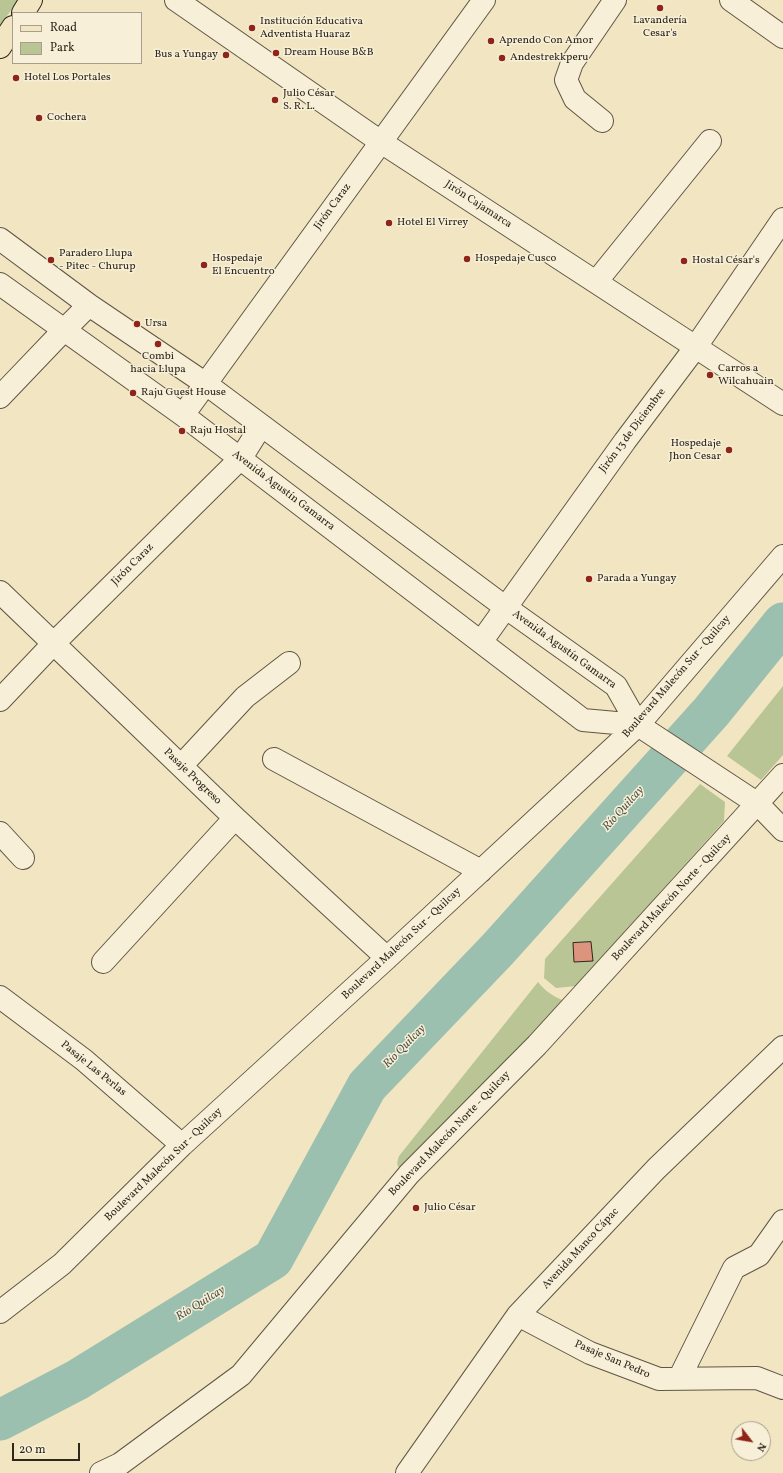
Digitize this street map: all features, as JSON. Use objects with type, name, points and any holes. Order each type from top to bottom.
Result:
[{"type":"main road","points":[[23,12],[31,0]]},
{"type":"main road","points":[[0,47],[12,29]]},
{"type":"street","name":"Jirón Cajamarca","points":[[176,0],[381,142],[783,404]]},
{"type":"street","name":"Jirón Caraz","points":[[184,415],[484,0]]},
{"type":"street","points":[[602,121],[575,99],[566,80],[572,63],[615,0]]},
{"type":"street","points":[[731,0],[783,37]]},
{"type":"street","points":[[596,282],[710,141]]},
{"type":"street","name":"Jirón 13 de Diciembre","points":[[481,642],[625,441],[695,348],[783,219]]},
{"type":"street","name":"Avenida Agustín Gamarra","points":[[0,239],[89,305],[206,384],[505,607],[616,686],[647,730]]},
{"type":"street","name":"Avenida Agustín Gamarra","points":[[0,284],[184,415],[583,720],[647,730]]},
{"type":"street","points":[[0,397],[89,305]]},
{"type":"street","name":"Jirón Caraz","points":[[0,700],[53,644],[241,458],[261,426]]},
{"type":"street","name":"Boulevard Malecón Sur - Quilcay","points":[[0,1312],[62,1264],[182,1145],[482,871],[647,730],[783,556]]},
{"type":"street","name":"Pasaje Progreso","points":[[0,592],[235,818],[387,958]]},
{"type":"street","points":[[181,766],[245,697],[288,663]]},
{"type":"street","points":[[647,730],[758,804],[783,830]]},
{"type":"street","points":[[274,759],[482,871]]},
{"type":"street","name":"Boulevard Malecón Norte - Quilcay","points":[[117,1470],[241,1375],[409,1174],[537,1045],[783,775]]},
{"type":"street","points":[[102,962],[235,818]]},
{"type":"street","points":[[0,833],[23,858]]},
{"type":"street","name":"Pasaje Las Perlas","points":[[0,997],[84,1060],[182,1145]]},
{"type":"street","name":"Avenida Manco Cápac","points":[[407,1473],[518,1315],[656,1170],[783,1047]]},
{"type":"street","points":[[679,1379],[734,1268],[759,1255],[783,1221]]},
{"type":"street","name":"Pasaje San Pedro","points":[[518,1315],[590,1353],[659,1379],[757,1378],[783,1388]]},
{"type":"green space","points":[[0,0],[18,0],[0,26]]},
{"type":"green space","points":[[783,686],[783,755],[761,780],[727,756]]},
{"type":"green space","points":[[700,784],[725,802],[724,821],[576,986],[556,988],[544,978],[545,959]]},
{"type":"green space","points":[[538,982],[543,988],[564,1001],[409,1170],[398,1167],[397,1163],[399,1156]]},
{"type":"building","points":[[591,942],[593,961],[574,962],[573,943]]},
{"type":"waterway","name":"Río Quilcay","points":[[0,1420],[77,1380],[273,1259],[367,1086],[498,949],[711,712],[783,623]]},
{"type":"place","name":"Lavandería Cesar's","points":[[660,8]]},
{"type":"place","name":"Institución Educativa Adventista Huaraz","points":[[252,28]]},
{"type":"place","name":"Aprendo Con Amor","points":[[491,41]]},
{"type":"place","name":"Dream House B&B","points":[[276,53]]},
{"type":"place","name":"Bus a Yungay","points":[[226,55]]},
{"type":"place","name":"Andestrekkperu","points":[[502,58]]},
{"type":"place","name":"Hotel Los Portales","points":[[16,78]]},
{"type":"place","name":"Julio César S. R. L.","points":[[275,100]]},
{"type":"place","name":"Cochera","points":[[39,118]]},
{"type":"place","name":"Hotel El Virrey","points":[[389,223]]},
{"type":"place","name":"Hospedaje Cusco","points":[[467,259]]},
{"type":"place","name":"Paradero Llupa - Pitec - Churup","points":[[51,260]]},
{"type":"place","name":"Hostal César's","points":[[684,261]]},
{"type":"place","name":"Hospedaje El Encuentro","points":[[204,265]]},
{"type":"place","name":"Ursa","points":[[137,324]]},
{"type":"place","name":"Combi hacia Llupa","points":[[158,344]]},
{"type":"place","name":"Carros a Wilcahuain","points":[[710,375]]},
{"type":"place","name":"Raju Guest House","points":[[133,393]]},
{"type":"place","name":"Raju Hostal","points":[[182,431]]},
{"type":"place","name":"Hospedaje Jhon Cesar","points":[[729,450]]},
{"type":"place","name":"Parada a Yungay","points":[[589,579]]},
{"type":"place","name":"Julio César","points":[[416,1208]]}]
